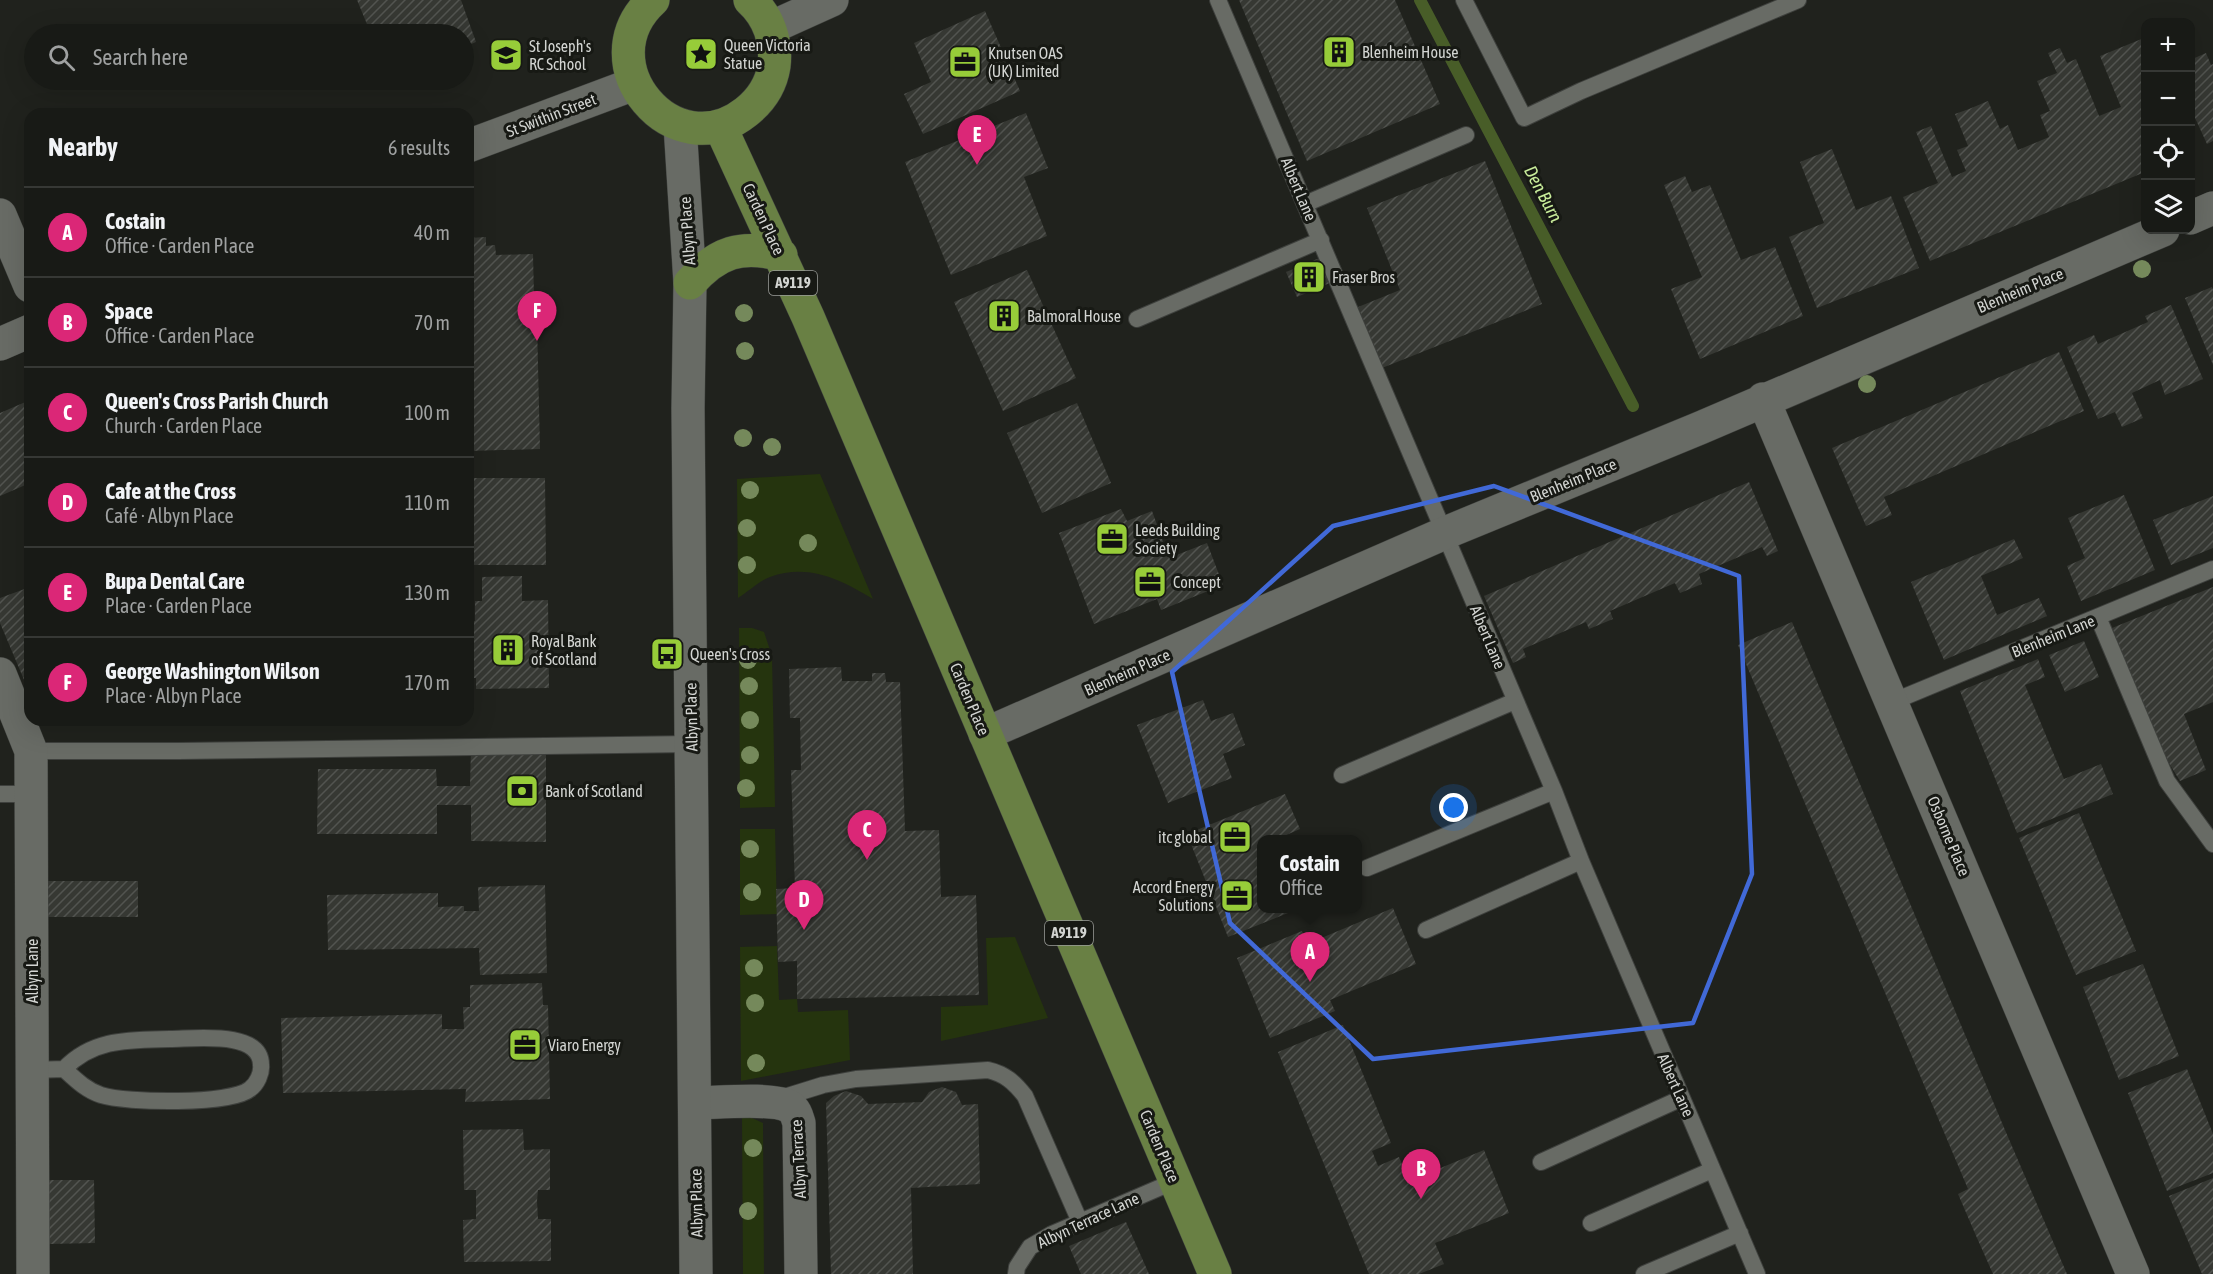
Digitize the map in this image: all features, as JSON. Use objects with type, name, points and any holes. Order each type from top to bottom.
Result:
[{"type":"main road","points":[[653,0],[637,20],[631,35],[629,68],[634,84],[652,109],[680,125],[700,128],[720,126],[739,118],[755,105],[767,88],[774,68],[775,48],[770,28],[763,15],[750,0]]},
{"type":"main road","name":"Carden Place","points":[[720,126],[781,255],[1215,1274]]},
{"type":"main road","points":[[690,282],[703,267],[721,256],[741,250],[761,250],[781,255]]},
{"type":"street","points":[[770,28],[832,0]]},
{"type":"street","name":"St Swithin Street","points":[[474,144],[634,84]]},
{"type":"street","name":"Albyn Place","points":[[680,125],[690,282],[688,408],[696,1274]]},
{"type":"street","points":[[2195,216],[2213,208]]},
{"type":"street","points":[[0,215],[24,272]]},
{"type":"street","name":"Blenheim Place","points":[[985,734],[1445,533],[1678,437],[2154,234]]},
{"type":"street","points":[[0,344],[24,334]]},
{"type":"street","name":"Osborne Place","points":[[1763,399],[2133,1274]]},
{"type":"street","name":"Albyn Lane","points":[[0,674],[31,751],[15,794],[32,1070],[33,1274]]},
{"type":"street","name":"Albyn Terrace","points":[[694,1103],[768,1102],[789,1107],[795,1112],[799,1123],[801,1274]]},
{"type":"lane","name":"Albert Lane","points":[[1218,0],[1757,1274]]},
{"type":"lane","points":[[1464,0],[1524,118],[1581,91],[1798,0]]},
{"type":"lane","points":[[1305,204],[1466,135]]},
{"type":"lane","points":[[1137,319],[1321,240]]},
{"type":"lane","name":"Blenheim Lane","points":[[1892,702],[2213,568]]},
{"type":"lane","points":[[2098,617],[2167,781],[2213,844]]},
{"type":"lane","points":[[1342,775],[1515,701]]},
{"type":"lane","points":[[31,751],[691,744]]},
{"type":"lane","points":[[1367,868],[1554,791]]},
{"type":"lane","points":[[1426,930],[1581,861]]},
{"type":"lane","points":[[32,1070],[64,1069],[85,1088],[103,1096],[182,1100],[231,1098],[250,1089],[260,1076],[261,1065],[259,1054],[250,1045],[241,1041],[159,1039],[96,1046],[76,1056],[64,1069]]},
{"type":"lane","points":[[768,1102],[823,1085],[856,1079],[988,1070],[1001,1073],[1014,1082],[1025,1096],[1080,1222]]},
{"type":"lane","points":[[1541,1162],[1682,1098]]},
{"type":"lane","points":[[1591,1223],[1712,1170]]},
{"type":"lane","name":"Albyn Terrace Lane","points":[[1016,1274],[1017,1267],[1030,1247],[1052,1234],[1175,1181]]},
{"type":"lane","points":[[1644,1274],[1740,1233]]},
{"type":"highlighted area","points":[[1494,486],[1739,576],[1752,874],[1693,1023],[1373,1059],[1230,923],[1172,672],[1333,526]]},
{"type":"green space","points":[[820,474],[873,599],[837,580],[798,572],[770,577],[738,598],[737,479]]},
{"type":"green space","points":[[739,628],[752,628],[764,632],[772,656],[775,807],[740,808]]},
{"type":"green space","points":[[740,829],[775,829],[777,914],[740,915]]},
{"type":"green space","points":[[1015,937],[1048,1018],[941,1041],[941,1007],[988,1005],[986,938]]},
{"type":"green space","points":[[777,946],[779,1000],[797,999],[798,1012],[848,1010],[850,1060],[741,1081],[740,947]]},
{"type":"green space","points":[[742,1118],[752,1118],[763,1123],[764,1274],[743,1274]]},
{"type":"building","points":[[357,0],[461,0],[470,24],[367,24]]},
{"type":"building","name":"Blenheim House","points":[[1239,0],[1395,0],[1440,104],[1307,161]]},
{"type":"building","name":"Knutsen OAS (UK) Limited","points":[[985,11],[1020,91],[923,134],[904,94],[931,82],[914,43]]},
{"type":"building","points":[[2141,39],[2141,174],[1930,261],[1903,197],[1938,183],[1916,132],[1931,126],[1952,177],[1966,171],[1957,150],[1968,146],[1955,114],[1988,101],[2000,129],[2008,125],[2018,150],[2049,137],[2040,115],[2050,111],[2037,81],[2057,73],[2048,53],[2060,48],[2067,63],[2076,59],[2099,116],[2121,107],[2100,56]]},
{"type":"building","points":[[2206,53],[2211,65],[2213,64],[2213,141],[2207,144],[2195,118],[2195,58]]},
{"type":"building","points":[[1026,113],[1048,168],[1024,177],[1047,236],[951,275],[905,162]]},
{"type":"building","points":[[1832,149],[1856,210],[1891,196],[1919,268],[1817,308],[1789,237],[1824,223],[1800,162]]},
{"type":"building","points":[[1485,161],[1542,304],[1382,368],[1358,307],[1400,290],[1367,208]]},
{"type":"building","points":[[1685,176],[1692,192],[1710,185],[1741,260],[1775,247],[1803,316],[1700,359],[1671,289],[1702,277],[1664,185]]},
{"type":"building","points":[[486,237],[486,246],[495,245],[496,255],[533,254],[534,297],[549,297],[550,323],[537,323],[540,449],[474,451],[474,238]]},
{"type":"building","name":"Fraser Bros","points":[[1322,257],[1332,282],[1297,297],[1286,272]]},
{"type":"building","points":[[1027,270],[1076,378],[1003,411],[954,302]]},
{"type":"building","points":[[2212,287],[2213,290],[2213,365],[2185,298]]},
{"type":"building","points":[[2171,305],[2203,379],[2165,395],[2160,380],[2132,393],[2143,418],[2122,427],[2115,412],[2098,419],[2067,347],[2094,335],[2098,344],[2148,322],[2145,316]]},
{"type":"building","points":[[2059,352],[2084,411],[1884,497],[1892,515],[1866,526],[1832,448]]},
{"type":"building","points":[[24,403],[24,486],[0,496],[0,413]]},
{"type":"building","points":[[1077,403],[1111,483],[1042,513],[1007,433]]},
{"type":"building","points":[[474,478],[545,478],[546,565],[474,565]]},
{"type":"building","points":[[1749,482],[1778,551],[1767,556],[1762,547],[1699,574],[1702,584],[1680,593],[1675,583],[1610,611],[1613,619],[1589,629],[1586,622],[1523,649],[1526,657],[1513,663],[1484,596]]},
{"type":"building","points":[[2124,495],[2155,570],[2081,601],[2067,566],[2085,558],[2068,518]]},
{"type":"building","points":[[2213,496],[2213,548],[2171,565],[2153,520]]},
{"type":"building","name":"Concept","points":[[1121,509],[1127,521],[1152,511],[1169,558],[1207,543],[1223,585],[1161,610],[1157,599],[1094,624],[1059,533]]},
{"type":"building","points":[[2014,539],[2023,558],[1981,576],[1997,615],[2039,598],[2047,616],[1944,660],[1911,582]]},
{"type":"building","name":"Royal Bank of Scotland","points":[[522,576],[522,601],[548,600],[549,688],[476,689],[476,678],[474,678],[475,601],[482,601],[482,577]]},
{"type":"building","points":[[2213,587],[2213,702],[2184,714],[2206,770],[2180,781],[2164,755],[2112,628]]},
{"type":"building","points":[[24,589],[24,680],[0,623],[0,598]]},
{"type":"building","points":[[1792,622],[2067,1274],[1993,1274],[1958,1194],[1968,1189],[1738,645]]},
{"type":"building","points":[[2084,641],[2099,677],[2065,692],[2049,655]]},
{"type":"building","points":[[2038,659],[2045,677],[2025,685],[2064,779],[2101,764],[2113,794],[2017,833],[1960,691]]},
{"type":"building","points":[[841,667],[842,681],[872,681],[872,673],[885,673],[886,682],[900,682],[905,831],[939,830],[941,897],[976,895],[979,995],[797,999],[797,961],[778,962],[776,889],[795,888],[791,770],[801,770],[800,718],[790,718],[789,669]]},
{"type":"building","points":[[1203,700],[1211,721],[1233,713],[1245,745],[1223,754],[1232,778],[1168,803],[1137,725]]},
{"type":"building","points":[[471,748],[546,748],[546,842],[471,841],[471,805],[437,805],[437,834],[317,834],[318,769],[436,769],[437,786],[470,786]]},
{"type":"building","name":"itc global","points":[[1285,794],[1300,829],[1286,835],[1257,835],[1257,913],[1288,913],[1228,937],[1187,834]]},
{"type":"building","points":[[2079,813],[2136,951],[2076,975],[2019,838]]},
{"type":"building","points":[[43,881],[138,881],[138,917],[43,917]]},
{"type":"building","points":[[545,885],[547,973],[480,975],[479,948],[328,950],[327,895],[438,893],[438,907],[464,906],[464,911],[479,911],[478,887]]},
{"type":"building","points":[[1393,908],[1416,964],[1330,1000],[1335,1011],[1270,1038],[1237,958],[1302,931],[1307,944]]},
{"type":"building","points":[[2143,964],[2179,1056],[2119,1080],[2083,987]]},
{"type":"building","points":[[542,983],[543,1005],[548,1005],[550,1099],[465,1102],[466,1089],[283,1093],[281,1018],[442,1014],[442,1029],[464,1029],[463,1007],[470,1007],[470,985]]},
{"type":"building","points":[[1343,1025],[1391,1143],[1372,1151],[1378,1166],[1399,1157],[1409,1181],[1484,1150],[1509,1213],[1435,1243],[1444,1264],[1419,1274],[1369,1274],[1278,1052]]},
{"type":"building","points":[[2187,1069],[2213,1134],[2213,1173],[2167,1191],[2128,1093]]},
{"type":"building","points":[[942,1087],[956,1092],[962,1105],[978,1104],[980,1184],[911,1188],[913,1274],[831,1274],[826,1103],[834,1096],[846,1091],[861,1096],[868,1104],[922,1102],[929,1092]]},
{"type":"building","points":[[523,1129],[524,1150],[550,1149],[550,1190],[538,1190],[537,1201],[538,1219],[551,1219],[551,1261],[464,1262],[463,1220],[476,1219],[476,1190],[464,1190],[463,1130]]},
{"type":"building","points":[[2213,1178],[2213,1274],[2202,1274],[2169,1196]]},
{"type":"building","points":[[48,1180],[94,1180],[95,1243],[49,1244]]},
{"type":"building","points":[[1126,1222],[1149,1274],[1081,1274],[1069,1246]]},
{"type":"waterway","name":"Den Burn","points":[[1420,0],[1633,406]]},
{"type":"place","name":"Blenheim House","points":[[1339,52]]},
{"type":"place","name":"Queen Victoria Statue","points":[[701,54]]},
{"type":"place","name":"St Joseph's RC School","points":[[506,55]]},
{"type":"place","name":"Knutsen OAS (UK) Limited","points":[[965,62]]},
{"type":"place","name":"Bupa Dental Care","points":[[977,165]]},
{"type":"place","name":"Fraser Bros","points":[[1309,277]]},
{"type":"place","name":"Balmoral House","points":[[1004,316]]},
{"type":"place","name":"George Washington Wilson","points":[[537,341]]},
{"type":"place","name":"Leeds Building Society","points":[[1112,539]]},
{"type":"place","name":"Concept","points":[[1150,582]]},
{"type":"place","name":"Royal Bank of Scotland","points":[[508,650]]},
{"type":"place","name":"Queen's Cross","points":[[667,654]]},
{"type":"place","name":"Bank of Scotland","points":[[522,791]]},
{"type":"place","name":"itc global","points":[[1235,837]]},
{"type":"place","name":"Queen's Cross Parish Church","points":[[867,860]]},
{"type":"place","name":"Accord Energy Solutions","points":[[1237,896]]},
{"type":"place","name":"Cafe at the Cross","points":[[804,930]]},
{"type":"place","name":"Costain","points":[[1310,982]]},
{"type":"place","name":"Viaro Energy","points":[[525,1045]]},
{"type":"place","name":"Space","points":[[1421,1199]]}]
